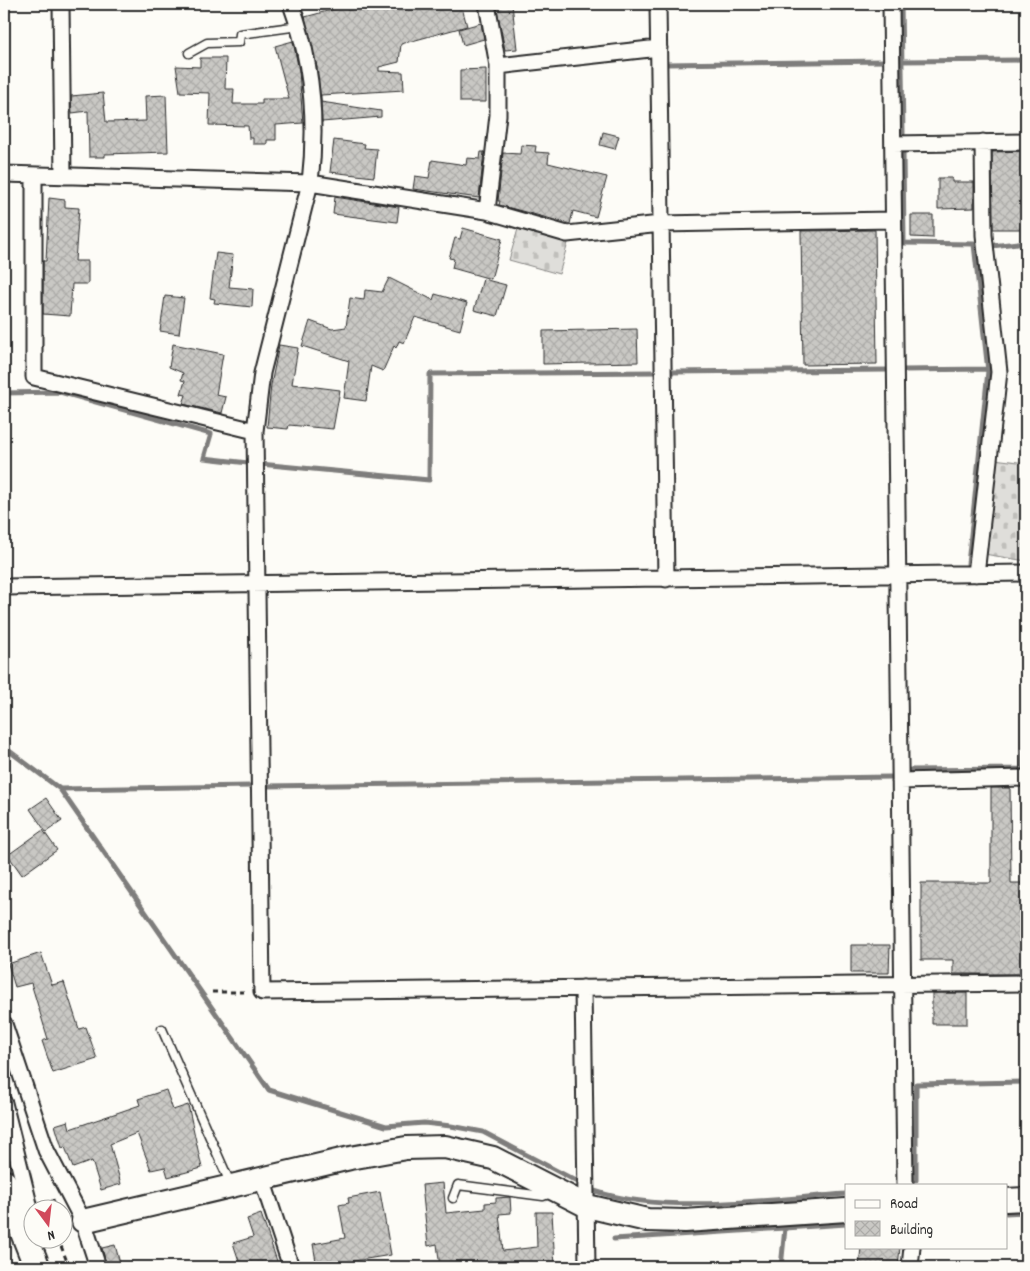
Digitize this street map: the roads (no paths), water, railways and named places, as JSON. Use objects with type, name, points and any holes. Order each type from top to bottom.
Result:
[{"type":"main road","points":[[4,1183],[33,1258]]},
{"type":"street","points":[[61,4],[63,176]]},
{"type":"street","points":[[291,4],[299,26],[311,87],[314,126],[310,183],[262,373],[255,431],[262,992],[1026,983]]},
{"type":"street","points":[[486,4],[498,66],[498,115],[487,211]]},
{"type":"street","points":[[658,4],[666,579]]},
{"type":"street","points":[[891,4],[905,1184]]},
{"type":"street","points":[[498,66],[659,48]]},
{"type":"street","points":[[976,574],[999,372],[984,235],[983,142]]},
{"type":"street","points":[[893,144],[1026,142]]},
{"type":"street","points":[[4,174],[310,183],[487,211],[567,234],[660,224],[893,220]]},
{"type":"street","points":[[34,175],[34,377],[255,431]]},
{"type":"street","points":[[4,587],[1026,573]]},
{"type":"street","points":[[900,780],[1026,778]]},
{"type":"street","points":[[583,988],[587,1267]]},
{"type":"street","points":[[4,1024],[46,1150],[83,1222],[98,1267]]},
{"type":"street","points":[[4,1103],[28,1204],[33,1258]]},
{"type":"street","points":[[83,1222],[262,1179],[397,1150],[445,1146],[493,1158],[587,1206],[647,1220],[685,1220],[845,1210]]},
{"type":"street","points":[[262,1179],[291,1267]]},
{"type":"street","points":[[1008,1200],[1026,1199]]},
{"type":"street","points":[[910,1267],[912,1248]]},
{"type":"lane","points":[[189,53],[207,43],[239,42],[240,34],[299,26]]},
{"type":"lane","points":[[162,1029],[232,1186]]},
{"type":"lane","points":[[453,1198],[458,1185],[543,1196],[556,1190]]},
{"type":"waterway","points":[[901,4],[903,135]]},
{"type":"waterway","points":[[899,61],[1026,60]]},
{"type":"waterway","points":[[667,64],[885,61]]},
{"type":"waterway","points":[[903,152],[904,243],[974,244],[988,371],[968,564]]},
{"type":"waterway","points":[[992,246],[1026,242]]},
{"type":"waterway","points":[[902,370],[988,369]]},
{"type":"waterway","points":[[669,372],[888,370]]},
{"type":"waterway","points":[[260,464],[429,480],[430,374],[657,372]]},
{"type":"waterway","points":[[4,393],[60,392],[211,434],[204,458],[248,463]]},
{"type":"waterway","points":[[910,770],[1023,769],[1024,669],[1026,669]]},
{"type":"waterway","points":[[4,747],[60,789],[269,1090],[386,1126],[424,1123],[483,1132],[580,1183]]},
{"type":"waterway","points":[[266,786],[891,777]]},
{"type":"waterway","points":[[60,789],[252,786]]},
{"type":"waterway","points":[[916,1180],[916,1084],[1026,1082]]},
{"type":"waterway","points":[[595,1191],[623,1198],[686,1204],[752,1202],[845,1194]]},
{"type":"waterway","points":[[1008,1213],[1026,1212]]},
{"type":"waterway","points":[[781,1267],[785,1228],[845,1224]]},
{"type":"waterway","points":[[614,1239],[785,1228]]}]
